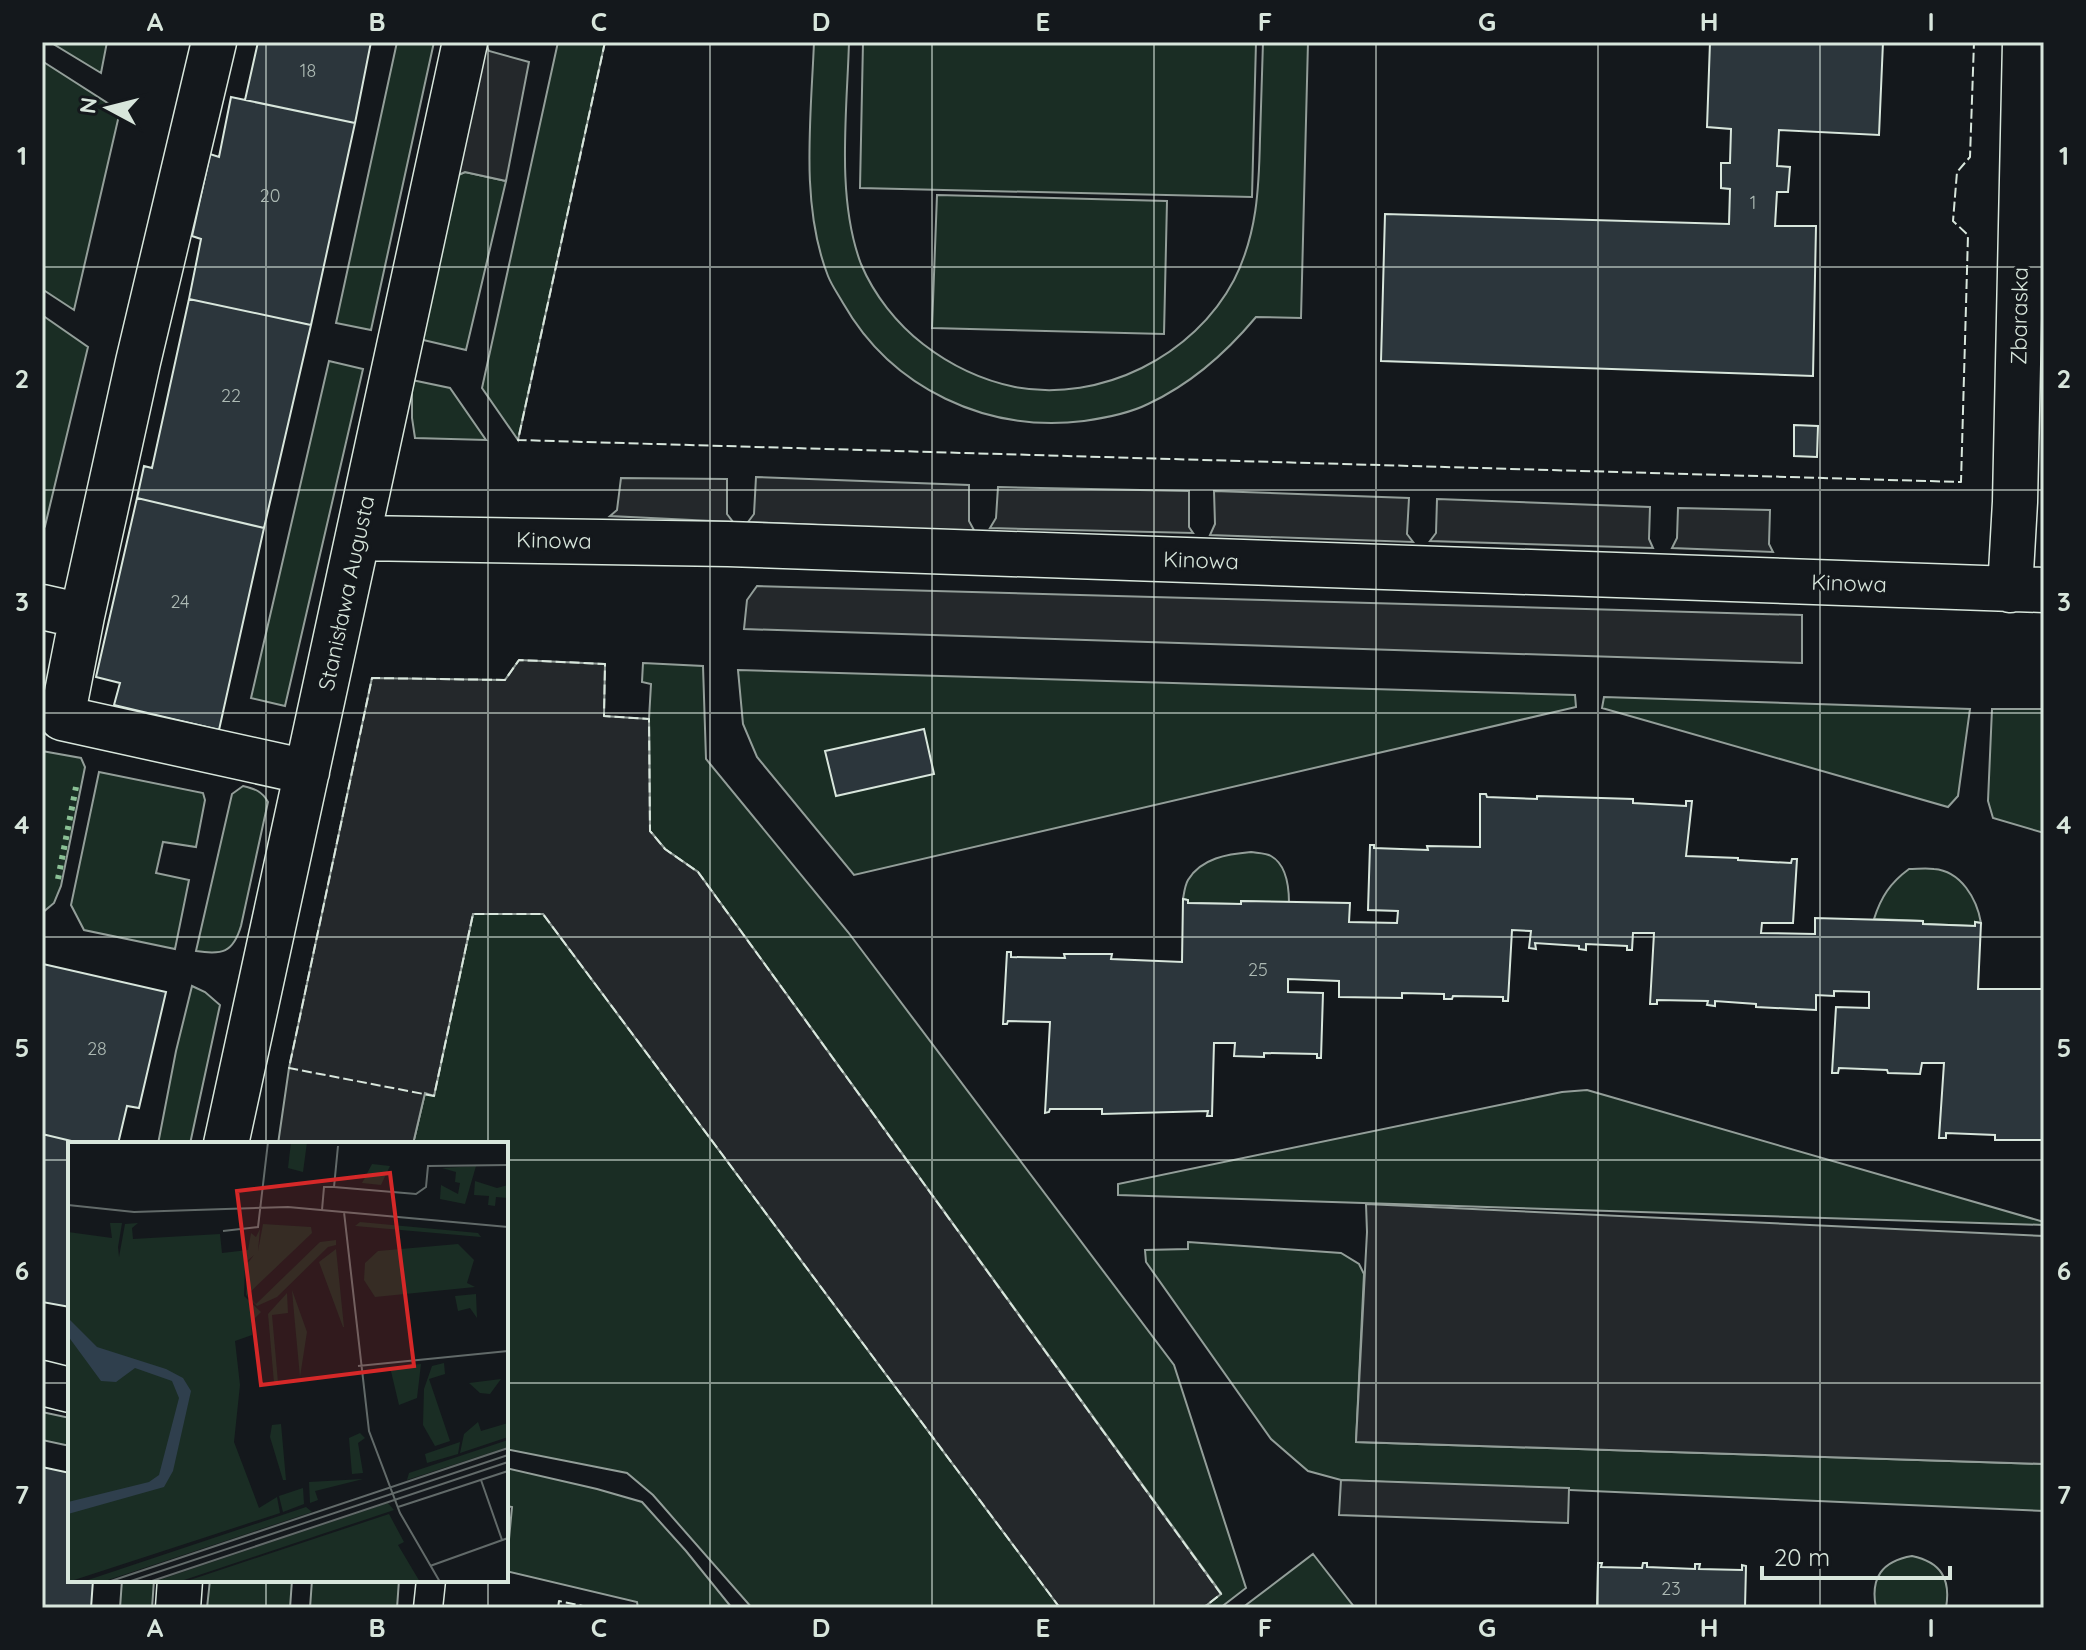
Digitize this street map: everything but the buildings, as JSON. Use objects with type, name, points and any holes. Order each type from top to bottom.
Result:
[{"type":"street","points":[[214,42],[134,377],[62,612],[62,718],[307,772]]},
{"type":"street","name":"Stanisława Augusta","points":[[226,1142],[465,42]]},
{"type":"street","name":"Zbaraska","points":[[2025,42],[2015,502],[2027,590]]},
{"type":"street","name":"Kinowa","points":[[359,538],[728,544],[2027,590]]},
{"type":"street","points":[[42,1383],[68,1390]]},
{"type":"street","points":[[178,1608],[180,1582]]},
{"type":"lane","points":[[428,1608],[431,1582]]},
{"type":"green space","points":[[50,42],[107,42],[101,73]]},
{"type":"green space","points":[[397,42],[434,42],[371,330],[336,323]]},
{"type":"green space","points":[[558,42],[605,42],[518,440],[482,388]]},
{"type":"green space","points":[[814,42],[849,42],[845,126],[848,211],[861,264],[879,298],[913,336],[955,365],[1002,384],[1047,390],[1080,388],[1142,368],[1195,331],[1217,307],[1242,263],[1252,229],[1259,175],[1263,42],[1308,42],[1301,318],[1256,317],[1233,343],[1193,377],[1148,404],[1116,415],[1048,423],[1012,420],[978,412],[946,399],[915,381],[863,333],[828,276],[819,249],[810,191]]},
{"type":"green space","points":[[863,42],[1256,42],[1252,197],[860,188]]},
{"type":"green space","points":[[42,61],[120,111],[74,310],[42,289]]},
{"type":"green space","points":[[465,172],[506,181],[466,350],[419,339],[456,176]]},
{"type":"green space","points":[[937,195],[1167,201],[1164,334],[932,328]]},
{"type":"green space","points":[[42,315],[88,347],[45,526],[42,524]]},
{"type":"green space","points":[[329,361],[363,369],[285,706],[251,698]]},
{"type":"green space","points":[[412,380],[450,388],[486,440],[415,438]]},
{"type":"green space","points":[[643,663],[703,666],[706,759],[848,932],[1174,1365],[1246,1588],[1220,1608],[1203,1608],[1221,1593],[698,872],[665,849],[650,831],[651,684],[642,682]]},
{"type":"green space","points":[[738,670],[1575,695],[1576,707],[854,875],[757,757],[743,724]]},
{"type":"green space","points":[[1604,697],[1970,709],[1958,796],[1948,807],[1602,708]]},
{"type":"green space","points":[[1992,709],[2044,709],[2044,833],[1993,818],[1988,801]]},
{"type":"green space","points":[[42,751],[81,758],[85,767],[61,886],[54,903],[42,913]]},
{"type":"green space","points":[[99,772],[203,793],[205,800],[196,847],[163,842],[156,873],[189,880],[175,949],[84,930],[71,905]]},
{"type":"green space","points":[[243,786],[258,791],[268,802],[241,926],[234,942],[225,950],[213,953],[196,951],[232,794]]},
{"type":"green space","points":[[1251,852],[1269,855],[1281,865],[1288,883],[1289,903],[1188,903],[1183,899],[1188,880],[1200,867],[1224,856]]},
{"type":"green space","points":[[1909,869],[1944,871],[1960,881],[1976,905],[1981,923],[1975,922],[1975,926],[1874,919],[1887,891]]},
{"type":"green space","points":[[473,914],[543,914],[1060,1608],[752,1608],[653,1495],[627,1473],[508,1449],[508,1142],[413,1142],[425,1093],[434,1095]]},
{"type":"green space","points":[[192,986],[220,1005],[190,1142],[158,1142]]},
{"type":"green space","points":[[1587,1090],[2044,1222],[2044,1225],[1118,1195],[1118,1184],[1562,1092]]},
{"type":"green space","points":[[1188,1242],[1341,1253],[1359,1264],[1364,1274],[1356,1442],[2044,1464],[2044,1511],[1341,1480],[1308,1471],[1271,1439],[1146,1262],[1145,1250],[1188,1249]]},
{"type":"green space","points":[[42,1412],[68,1418],[68,1446],[42,1440]]},
{"type":"green space","points":[[508,1468],[642,1502],[732,1608],[638,1608],[637,1602],[508,1571],[512,1507],[508,1506]]},
{"type":"green space","points":[[1313,1554],[1355,1608],[1242,1608]]},
{"type":"green space","points":[[1912,1556],[1930,1563],[1942,1573],[1947,1588],[1946,1608],[1876,1608],[1875,1588],[1880,1573],[1893,1562]]},
{"type":"green space","points":[[122,1582],[154,1582],[152,1608],[120,1608]]},
{"type":"green space","points":[[210,1582],[292,1582],[290,1608],[207,1608]]},
{"type":"green space","points":[[312,1582],[399,1582],[397,1608],[310,1608]]},
{"type":"shaded area","points":[[485,43],[489,51],[529,62],[506,181],[465,172],[456,176]]},
{"type":"shaded area","points":[[756,477],[969,485],[969,521],[975,532],[748,522],[754,514]]},
{"type":"shaded area","points":[[621,478],[727,479],[727,514],[733,522],[610,516],[617,510]]},
{"type":"shaded area","points":[[998,487],[1189,491],[1189,527],[1193,533],[990,528],[996,518]]},
{"type":"shaded area","points":[[1214,491],[1409,498],[1407,534],[1413,542],[1210,535],[1215,524]]},
{"type":"shaded area","points":[[1437,499],[1650,507],[1649,539],[1653,548],[1430,541],[1436,533]]},
{"type":"shaded area","points":[[1678,508],[1770,510],[1769,544],[1773,552],[1672,548],[1677,538]]},
{"type":"shaded area","points":[[757,586],[1802,615],[1802,663],[744,629],[747,600]]},
{"type":"shaded area","points":[[519,660],[605,664],[604,716],[649,719],[650,831],[665,849],[698,872],[1221,1594],[1203,1608],[1060,1608],[543,914],[473,914],[434,1096],[425,1093],[413,1142],[278,1142],[289,1068],[372,678],[505,680]]},
{"type":"shaded area","points":[[1366,1204],[2044,1236],[2044,1464],[1356,1442]]},
{"type":"shaded area","points":[[1341,1480],[1569,1488],[1568,1523],[1339,1515]]},
{"type":"hedge","points":[[58,879],[76,787]]},
{"type":"fence","points":[[605,42],[518,440],[1961,482],[1968,235],[1953,221],[1957,172],[1970,157],[1974,42]]},
{"type":"fence","points":[[1060,1608],[543,914],[473,914],[434,1096],[289,1068],[372,678],[505,680],[519,660],[605,664],[604,716],[649,719],[650,831],[665,849],[698,872],[1221,1594],[1203,1608]]},
{"type":"fence","points":[[558,1608],[559,1601],[592,1608]]}]
